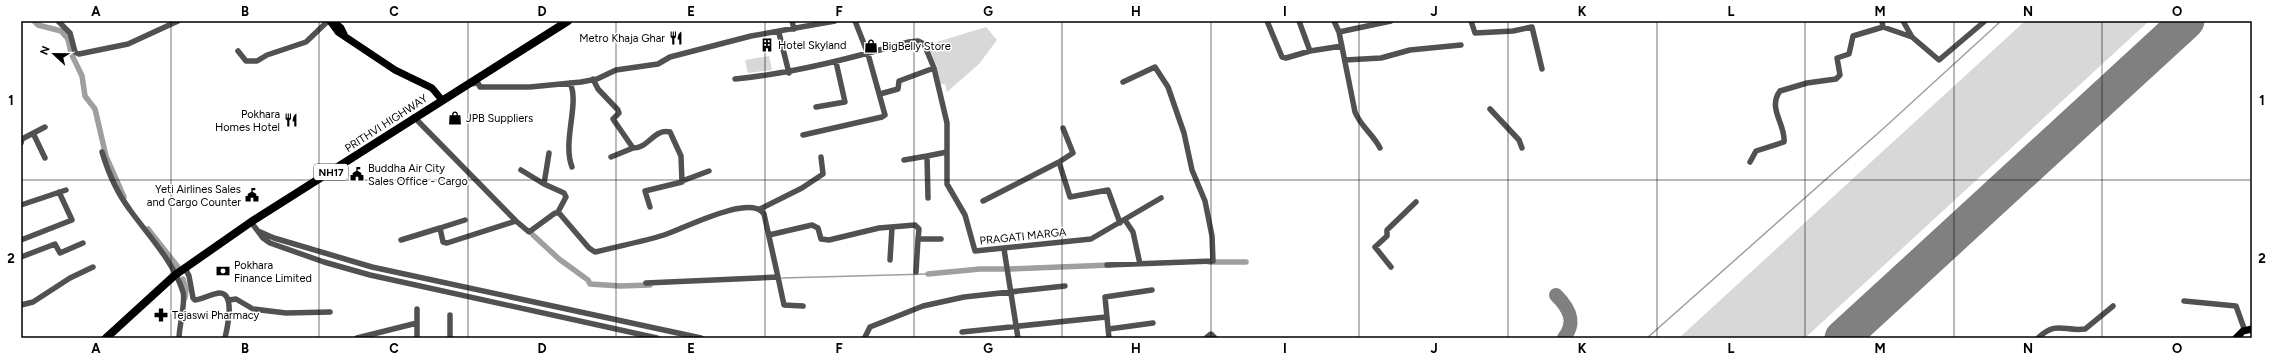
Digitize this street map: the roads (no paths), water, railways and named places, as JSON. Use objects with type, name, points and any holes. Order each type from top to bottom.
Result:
[{"type":"highway","name":"PRITHVI HIGHWAY","points":[[106,338],[175,275],[251,222],[414,117],[470,84],[568,21]]},
{"type":"main road","points":[[329,21],[338,32],[344,34],[395,70],[432,88],[442,100]]},
{"type":"main road","points":[[333,21],[341,28],[344,34]]},
{"type":"main road","points":[[2236,338],[2249,330]]},
{"type":"street","points":[[58,21],[70,33],[75,52],[79,54],[128,44],[178,21]]},
{"type":"street","points":[[238,51],[246,61],[257,61],[267,55],[306,42],[329,21]]},
{"type":"street","points":[[792,21],[794,29]]},
{"type":"street","points":[[470,84],[478,83],[480,87],[503,88],[570,83],[593,79],[616,70],[658,64],[670,57],[724,42],[751,36],[779,33],[835,21]]},
{"type":"street","points":[[803,135],[882,117],[885,115],[868,54],[855,21]]},
{"type":"street","points":[[1267,21],[1282,57],[1286,58],[1310,51],[1342,46]]},
{"type":"street","points":[[1299,21],[1310,51]]},
{"type":"street","points":[[1334,21],[1339,32],[1359,123],[1374,137],[1380,148]]},
{"type":"street","points":[[1339,32],[1391,21]]},
{"type":"street","points":[[1471,21],[1475,33],[1513,31],[1532,27],[1542,69]]},
{"type":"street","points":[[1903,21],[1912,37]]},
{"type":"street","points":[[1750,162],[1756,151],[1784,142],[1784,134],[1774,100],[1780,91],[1807,83],[1836,79],[1840,75],[1837,58],[1849,54],[1853,36],[1882,24],[1912,37],[1938,60],[1985,21]]},
{"type":"street","points":[[779,33],[789,73]]},
{"type":"street","name":"PRAGATI MARGA","points":[[735,79],[789,73],[918,41],[924,44],[934,68],[947,123],[947,184],[965,215],[975,251],[1091,239],[1123,222],[1161,198]]},
{"type":"street","points":[[1345,60],[1381,58],[1410,50],[1461,45]]},
{"type":"street","points":[[816,107],[845,102],[836,62]]},
{"type":"street","points":[[1107,265],[1213,261],[1214,250],[1208,210],[1192,170],[1184,133],[1164,78],[1155,67],[1123,82]]},
{"type":"street","points":[[880,94],[898,89],[899,81],[934,68]]},
{"type":"street","points":[[593,79],[598,89],[618,110],[619,113],[613,119],[633,148]]},
{"type":"street","points":[[570,83],[574,92],[569,132],[569,159],[572,167]]},
{"type":"street","points":[[1490,109],[1519,140],[1522,148]]},
{"type":"street","points":[[414,117],[516,221],[529,232],[558,212],[566,195],[521,170]]},
{"type":"street","points":[[21,143],[21,138],[45,127]]},
{"type":"street","points":[[983,201],[1059,162],[1073,153],[1063,128]]},
{"type":"street","points":[[611,157],[644,144],[661,132],[670,132],[681,156],[680,164],[682,181]]},
{"type":"street","points":[[33,133],[45,158]]},
{"type":"street","points":[[102,152],[120,194],[129,209],[159,247],[184,293],[179,338]]},
{"type":"street","points":[[904,160],[947,152]]},
{"type":"street","points":[[544,184],[549,153]]},
{"type":"street","points":[[927,156],[928,198]]},
{"type":"street","points":[[558,212],[589,248],[596,252],[664,234],[727,211],[760,208],[802,188],[823,174],[821,157]]},
{"type":"street","points":[[1059,162],[1070,197],[1108,190],[1123,222],[1133,232],[1140,264]]},
{"type":"street","points":[[650,207],[645,191],[682,181],[709,171]]},
{"type":"street","points":[[21,205],[66,190]]},
{"type":"street","points":[[21,240],[72,220],[59,192]]},
{"type":"street","points":[[1391,267],[1375,248],[1387,236],[1387,230],[1416,202]]},
{"type":"street","points":[[760,208],[764,214],[784,305],[803,306]]},
{"type":"street","points":[[401,240],[465,220]]},
{"type":"street","points":[[440,228],[443,242],[448,244],[516,221]]},
{"type":"street","points":[[251,222],[270,243],[281,248],[362,273],[657,338]]},
{"type":"street","points":[[769,235],[812,225],[818,228],[821,239],[829,240],[879,228],[915,226],[919,229],[916,272]]},
{"type":"street","points":[[890,260],[892,228]]},
{"type":"street","points":[[258,231],[274,238],[327,255],[372,267],[701,338]]},
{"type":"street","points":[[918,239],[941,239]]},
{"type":"street","points":[[21,257],[54,244],[60,253],[83,243]]},
{"type":"street","points":[[1004,249],[1012,292],[1018,338]]},
{"type":"street","points":[[21,304],[33,302],[70,278],[93,267]]},
{"type":"street","points":[[185,268],[193,298],[195,300],[219,293],[225,295],[229,300],[229,321],[225,338]]},
{"type":"street","points":[[646,283],[778,277]]},
{"type":"street","points":[[184,293],[191,286]]},
{"type":"street","points":[[865,337],[870,327],[923,306],[964,296],[1065,286]]},
{"type":"street","points":[[1109,338],[1104,300],[1106,297],[1152,290]]},
{"type":"street","points":[[229,300],[236,299],[253,309],[286,312],[330,312]]},
{"type":"street","points":[[2184,301],[2236,306],[2249,330]]},
{"type":"street","points":[[2038,338],[2050,328],[2085,329],[2113,306]]},
{"type":"street","points":[[417,309],[417,338]]},
{"type":"street","points":[[450,315],[450,338]]},
{"type":"street","points":[[962,332],[1106,317]]},
{"type":"street","points":[[357,338],[417,323]]},
{"type":"street","points":[[1109,329],[1153,323]]},
{"type":"waterway","points":[[34,21],[38,25],[61,31],[68,39],[71,53],[82,76],[85,96],[95,109],[106,156],[124,197]]},
{"type":"waterway","points":[[1647,338],[1885,127],[2001,21]]},
{"type":"waterway","points":[[148,229],[178,267]]},
{"type":"waterway","points":[[533,235],[559,259],[588,280],[590,284],[620,286],[650,285]]},
{"type":"waterway","points":[[1209,262],[1246,262]]},
{"type":"waterway","points":[[1010,269],[1110,265]]},
{"type":"waterway","points":[[928,274],[980,269],[1004,269]]},
{"type":"waterway","points":[[782,278],[928,274]]},
{"type":"waterway","points":[[183,279],[186,290],[185,298]]},
{"type":"place","name":"Metro Khaja Ghar","points":[[676,38]]},
{"type":"place","name":"Hotel Skyland","points":[[767,45]]},
{"type":"place","name":"BigBelly Store","points":[[871,46]]},
{"type":"place","name":"JPB Suppliers","points":[[455,118]]},
{"type":"place","name":"Pokhara Homes Hotel","points":[[291,120]]},
{"type":"place","name":"Buddha Air City Sales Office - Cargo","points":[[357,174]]},
{"type":"place","name":"Yeti Airlines Sales and Cargo Counter","points":[[252,195]]},
{"type":"place","name":"Pokhara Finance Limited","points":[[223,271]]},
{"type":"place","name":"Tejaswi Pharmacy","points":[[161,315]]}]
